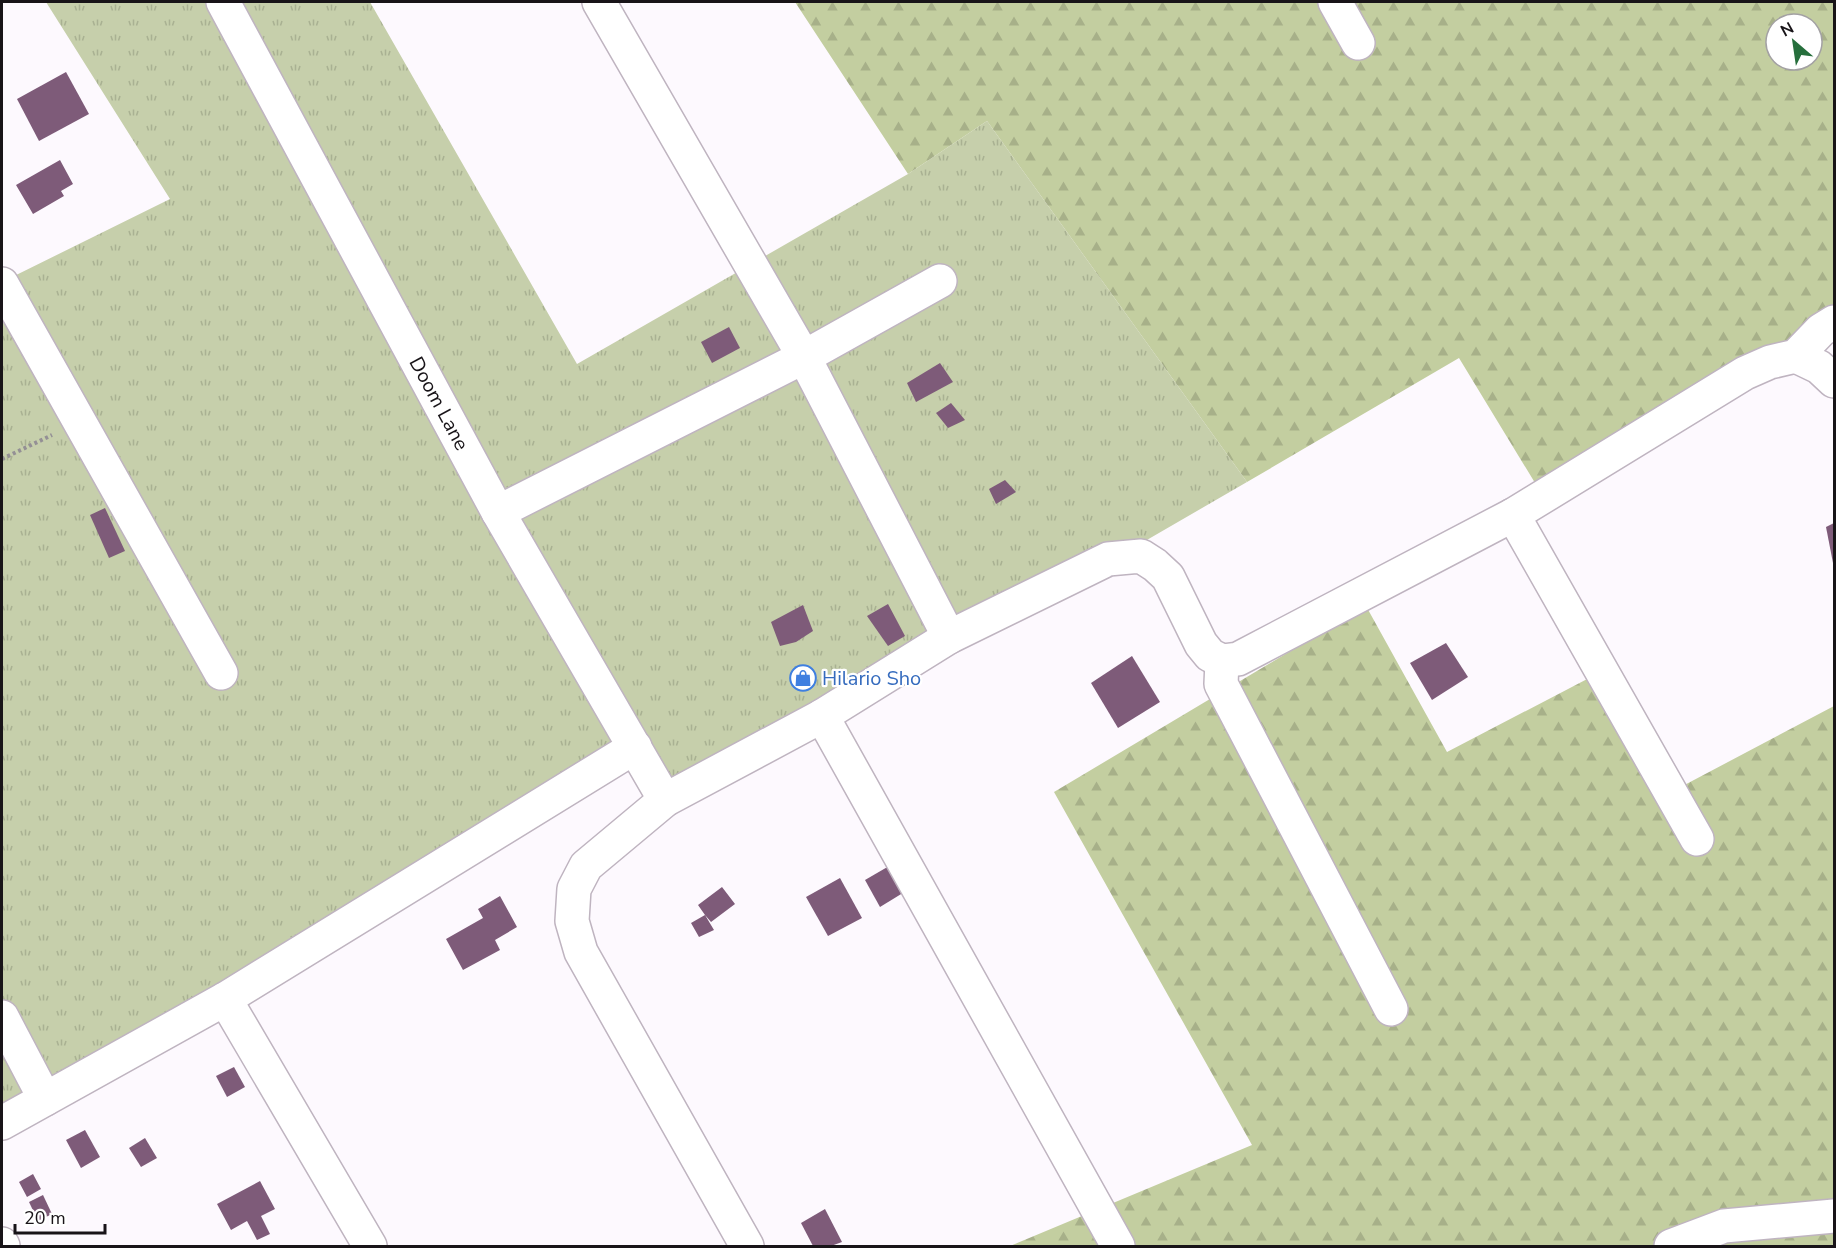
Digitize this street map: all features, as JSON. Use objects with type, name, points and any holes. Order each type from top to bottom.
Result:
[{"type":"street","name":"Doom Lane","points":[[223,2],[498,512],[664,800]]},
{"type":"street","points":[[600,2],[804,357],[950,637]]},
{"type":"street","points":[[1335,2],[1358,43]]},
{"type":"street","points":[[498,512],[804,357],[940,281]]},
{"type":"street","points":[[2,284],[221,673]]},
{"type":"street","points":[[747,1246],[581,952],[572,921],[574,889],[586,866],[664,800],[822,716],[950,637],[1108,559],[1141,556],[1168,577],[1201,644],[1209,655],[1222,661],[1238,659],[1513,515],[1745,373],[1770,362],[1796,356],[1821,330],[1834,322]]},
{"type":"street","points":[[1796,356],[1819,367],[1834,381]]},
{"type":"street","points":[[1513,515],[1696,839]]},
{"type":"street","points":[[1222,661],[1221,684],[1391,1009]]},
{"type":"street","points":[[822,716],[1118,1246]]},
{"type":"street","points":[[2,1123],[225,999],[635,747]]},
{"type":"street","points":[[225,999],[370,1246]]},
{"type":"street","points":[[2,1017],[45,1099]]},
{"type":"street","points":[[1671,1246],[1724,1226],[1834,1216]]},
{"type":"path","points":[[2,459],[80,422]]},
{"type":"green space","points":[[46,2],[370,2],[577,364],[908,174],[987,121],[1247,482],[672,815],[646,751],[2,1116],[2,282],[170,199]]},
{"type":"green space","points":[[795,2],[1834,2],[1834,346],[1830,337],[1546,501],[1459,358],[1247,482],[987,121],[908,174]]},
{"type":"green space","points":[[1366,606],[1447,752],[1614,665],[1675,790],[1834,706],[1834,1246],[1010,1246],[1252,1145],[1054,792]]},
{"type":"building","points":[[66,72],[89,114],[39,141],[17,99]]},
{"type":"building","points":[[60,160],[73,184],[61,191],[64,196],[33,214],[16,185]]},
{"type":"building","points":[[729,327],[740,348],[712,363],[701,342]]},
{"type":"building","points":[[940,363],[953,382],[916,402],[907,383]]},
{"type":"building","points":[[951,403],[965,420],[948,428],[936,413]]},
{"type":"building","points":[[1005,480],[1016,492],[996,504],[989,489]]},
{"type":"building","points":[[105,508],[125,551],[109,558],[90,515]]},
{"type":"building","points":[[1834,523],[1834,563],[1833,563],[1826,527]]},
{"type":"building","points":[[888,604],[905,636],[888,646],[867,616]]},
{"type":"building","points":[[803,605],[813,631],[796,642],[780,646],[771,622]]},
{"type":"building","points":[[1446,643],[1468,677],[1432,700],[1410,663]]},
{"type":"building","points":[[1132,656],[1160,702],[1118,728],[1091,683]]},
{"type":"building","points":[[896,862],[911,888],[880,907],[865,880]]},
{"type":"building","points":[[840,878],[862,918],[828,936],[806,897]]},
{"type":"building","points":[[722,887],[735,904],[711,922],[698,905]]},
{"type":"building","points":[[500,896],[517,927],[495,940],[500,950],[463,970],[446,939],[483,918],[478,909]]},
{"type":"building","points":[[705,915],[714,930],[699,937],[691,923]]},
{"type":"building","points":[[234,1067],[245,1087],[227,1097],[216,1076]]},
{"type":"building","points":[[85,1130],[100,1157],[81,1168],[66,1140]]},
{"type":"building","points":[[145,1138],[157,1158],[141,1167],[129,1148]]},
{"type":"building","points":[[33,1174],[41,1189],[27,1197],[19,1182]]},
{"type":"building","points":[[260,1181],[275,1209],[261,1216],[270,1234],[257,1240],[247,1221],[231,1230],[217,1204]]},
{"type":"building","points":[[43,1195],[52,1214],[38,1221],[29,1202]]},
{"type":"building","points":[[825,1209],[842,1242],[831,1246],[813,1246],[801,1223]]},
{"type":"place","name":"Hilario Sho","points":[[803,678]]}]
